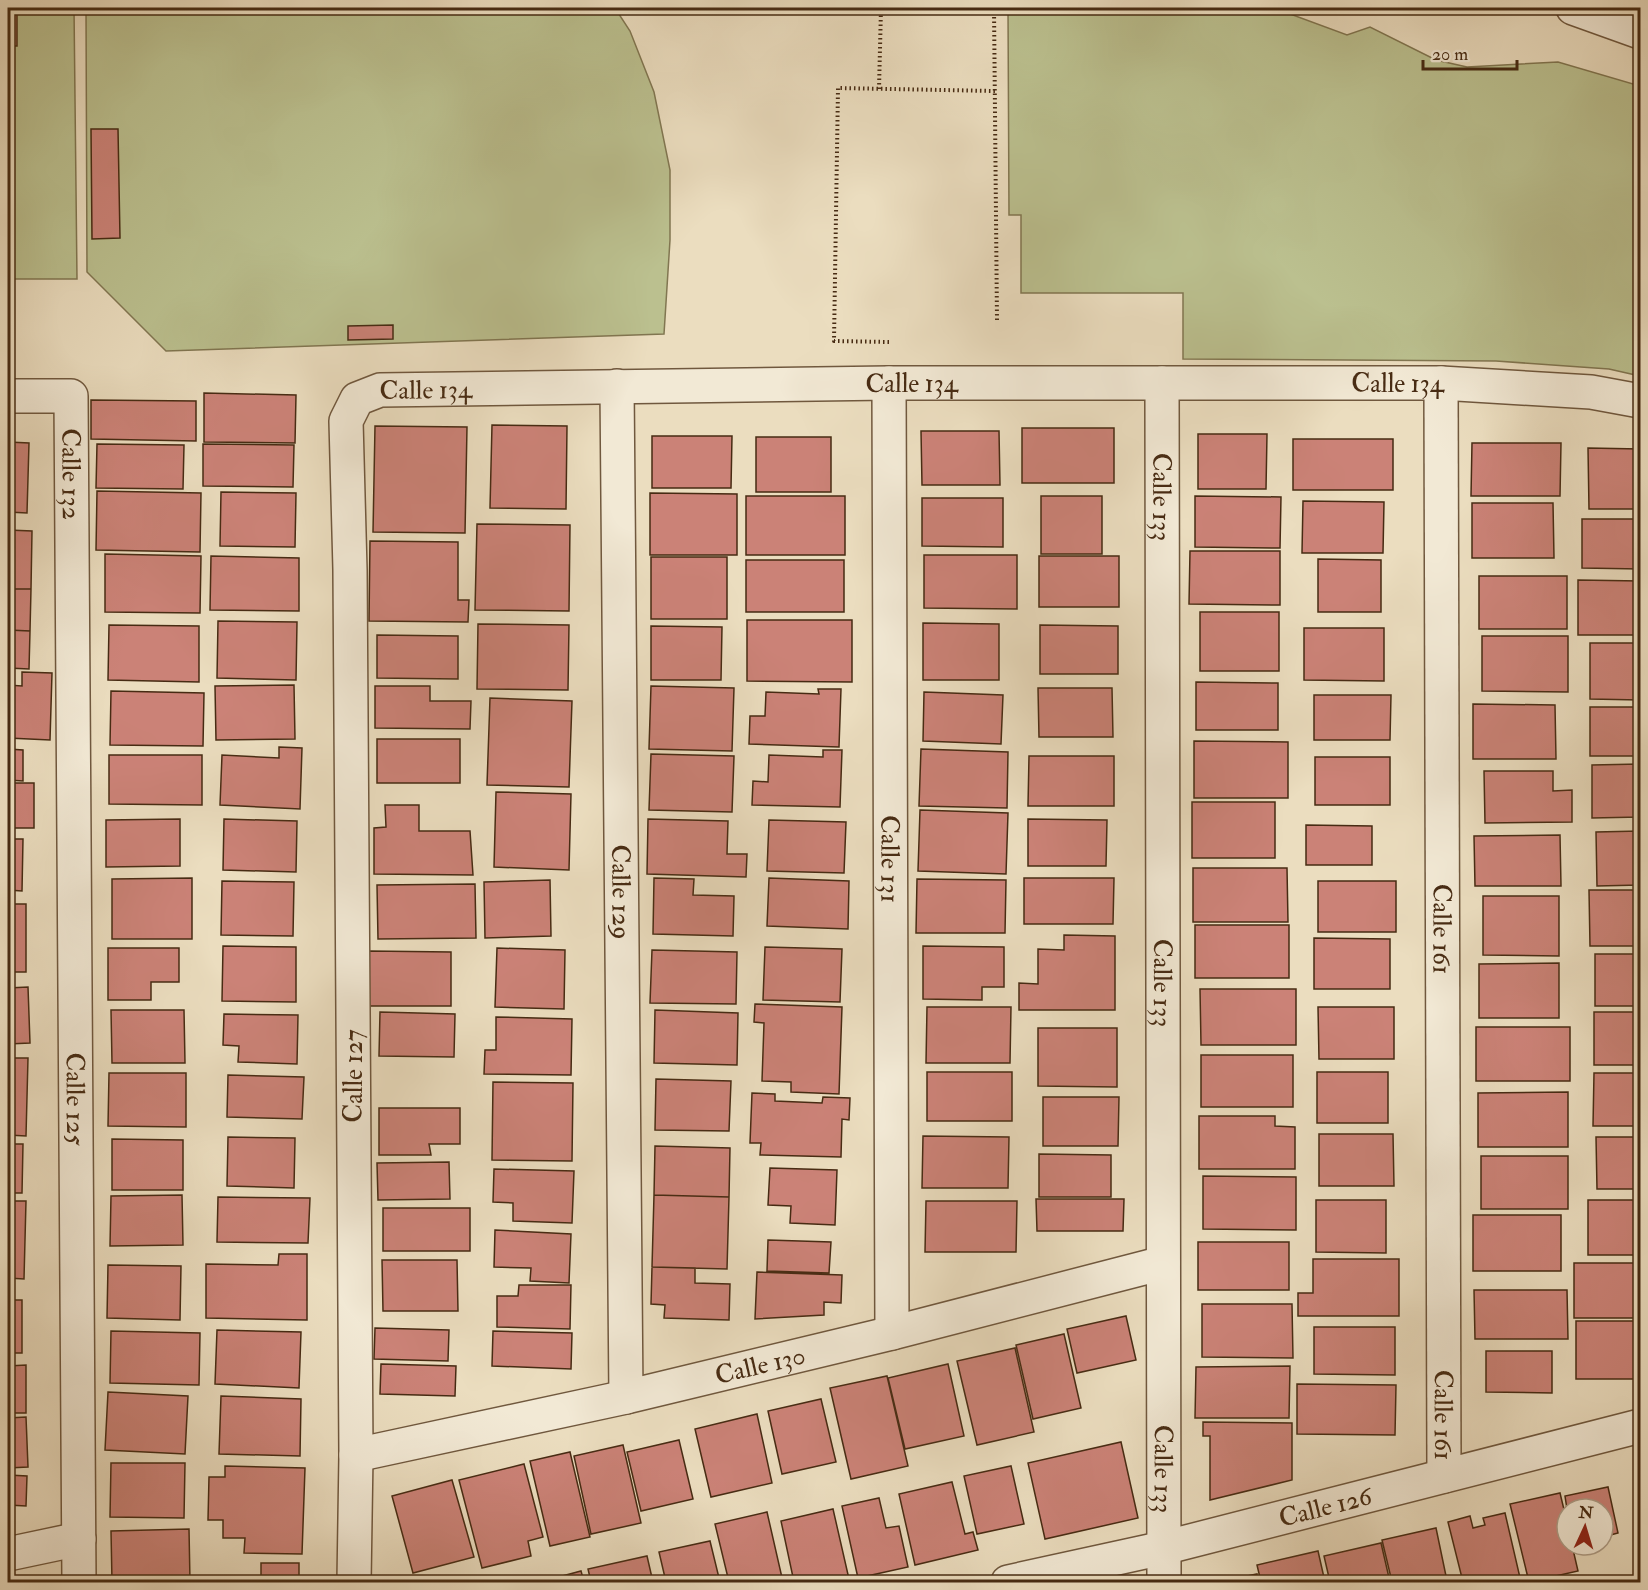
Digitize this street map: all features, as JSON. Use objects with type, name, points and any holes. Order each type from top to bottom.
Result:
[{"type":"street","points":[[1574,8],[1641,32]]},
{"type":"street","name":"Calle 134","points":[[350,570],[346,421],[357,399],[380,390],[889,383],[1441,383],[1591,393],[1641,401]]},
{"type":"street","name":"Calle 131","points":[[889,383],[892,1333]]},
{"type":"street","name":"Calle 133","points":[[1162,383],[1164,1582]]},
{"type":"street","name":"Calle 161","points":[[1441,383],[1444,1476]]},
{"type":"street","name":"Calle 129","points":[[617,386],[626,1397]]},
{"type":"street","name":"Calle 132","points":[[8,396],[71,396],[72,616]]},
{"type":"street","name":"Calle 127","points":[[350,570],[356,1455],[354,1582]]},
{"type":"street","name":"Calle 125","points":[[72,616],[79,1582]]},
{"type":"street","name":"Calle 130","points":[[356,1455],[626,1397],[892,1333],[1163,1263]]},
{"type":"street","name":"Calle 126","points":[[1008,1582],[1163,1548],[1641,1426]]},
{"type":"street","points":[[8,1554],[79,1539]]},
{"type":"path","points":[[879,89],[881,8]]},
{"type":"path","points":[[994,8],[997,321]]},
{"type":"path","points":[[889,342],[834,341],[838,88],[995,91]]},
{"type":"green space","points":[[8,8],[74,8],[77,279],[8,279]]},
{"type":"green space","points":[[86,8],[615,8],[630,31],[654,92],[670,170],[670,240],[664,334],[166,351],[87,272]]},
{"type":"green space","points":[[1008,8],[1274,8],[1347,35],[1370,27],[1436,60],[1467,67],[1558,62],[1640,86],[1640,376],[1609,369],[1496,361],[1183,359],[1183,293],[1021,293],[1021,215],[1009,215]]},
{"type":"building","points":[[8,8],[17,8],[17,46],[8,46]]},
{"type":"building","points":[[91,129],[118,129],[120,238],[92,239]]},
{"type":"building","points":[[393,325],[393,339],[348,340],[348,326]]},
{"type":"building","points":[[204,393],[296,395],[295,443],[204,442]]},
{"type":"building","points":[[91,400],[196,401],[196,441],[91,439]]},
{"type":"building","points":[[492,425],[567,426],[566,509],[490,508]]},
{"type":"building","points":[[375,426],[467,427],[465,533],[373,532]]},
{"type":"building","points":[[1022,428],[1114,428],[1114,483],[1022,483]]},
{"type":"building","points":[[921,431],[999,431],[1000,485],[922,485]]},
{"type":"building","points":[[1198,434],[1267,434],[1266,489],[1198,489]]},
{"type":"building","points":[[652,436],[732,436],[731,488],[652,488]]},
{"type":"building","points":[[756,437],[831,437],[831,492],[756,492]]},
{"type":"building","points":[[1293,439],[1393,439],[1393,490],[1293,490]]},
{"type":"building","points":[[8,442],[29,443],[27,513],[8,512]]},
{"type":"building","points":[[1472,443],[1561,443],[1560,496],[1471,496]]},
{"type":"building","points":[[97,444],[184,445],[183,489],[96,488]]},
{"type":"building","points":[[203,444],[294,445],[293,487],[203,486]]},
{"type":"building","points":[[1588,448],[1640,449],[1640,509],[1589,509]]},
{"type":"building","points":[[97,491],[201,493],[200,552],[96,550]]},
{"type":"building","points":[[221,492],[296,493],[295,547],[220,546]]},
{"type":"building","points":[[650,493],[737,494],[737,555],[650,555]]},
{"type":"building","points":[[746,496],[845,496],[845,555],[746,555]]},
{"type":"building","points":[[1041,496],[1102,496],[1102,554],[1041,554]]},
{"type":"building","points":[[1195,496],[1281,497],[1280,548],[1195,547]]},
{"type":"building","points":[[922,498],[1003,498],[1003,547],[922,546]]},
{"type":"building","points":[[1303,501],[1384,502],[1383,553],[1302,553]]},
{"type":"building","points":[[1472,503],[1553,503],[1554,558],[1472,558]]},
{"type":"building","points":[[1582,519],[1640,519],[1640,569],[1582,568]]},
{"type":"building","points":[[477,524],[570,525],[569,611],[475,610]]},
{"type":"building","points":[[8,530],[32,531],[31,589],[8,589]]},
{"type":"building","points":[[370,541],[458,542],[458,600],[469,600],[468,622],[369,621]]},
{"type":"building","points":[[1190,551],[1280,551],[1280,605],[1189,604]]},
{"type":"building","points":[[105,554],[201,556],[200,613],[105,612]]},
{"type":"building","points":[[924,555],[1017,555],[1017,609],[924,608]]},
{"type":"building","points":[[211,556],[299,558],[299,611],[210,610]]},
{"type":"building","points":[[1039,556],[1119,556],[1119,607],[1039,607]]},
{"type":"building","points":[[651,557],[727,557],[727,619],[651,619]]},
{"type":"building","points":[[1318,559],[1381,560],[1381,612],[1318,612]]},
{"type":"building","points":[[746,560],[844,560],[844,612],[746,612]]},
{"type":"building","points":[[1479,576],[1567,576],[1567,629],[1479,629]]},
{"type":"building","points":[[1578,580],[1640,581],[1640,635],[1578,635]]},
{"type":"building","points":[[8,589],[31,589],[30,631],[8,630]]},
{"type":"building","points":[[1200,612],[1279,612],[1279,671],[1200,671]]},
{"type":"building","points":[[747,620],[852,620],[852,682],[747,681]]},
{"type":"building","points":[[218,621],[297,622],[296,680],[217,678]]},
{"type":"building","points":[[923,623],[999,624],[999,680],[923,680]]},
{"type":"building","points":[[478,624],[569,625],[568,690],[477,689]]},
{"type":"building","points":[[109,625],[199,626],[199,682],[108,680]]},
{"type":"building","points":[[1040,625],[1118,626],[1118,674],[1040,674]]},
{"type":"building","points":[[651,626],[722,627],[721,680],[651,680]]},
{"type":"building","points":[[1304,628],[1384,628],[1384,681],[1304,680]]},
{"type":"building","points":[[8,630],[30,631],[29,669],[8,668]]},
{"type":"building","points":[[377,635],[458,636],[458,679],[377,678]]},
{"type":"building","points":[[1482,636],[1568,636],[1568,692],[1482,691]]},
{"type":"building","points":[[1590,643],[1640,643],[1640,700],[1590,699]]},
{"type":"building","points":[[22,672],[52,673],[50,740],[8,738],[8,685],[22,686]]},
{"type":"building","points":[[1196,682],[1278,683],[1278,730],[1196,730]]},
{"type":"building","points":[[294,685],[295,739],[216,740],[215,686]]},
{"type":"building","points":[[375,686],[430,686],[430,701],[471,701],[470,729],[375,728]]},
{"type":"building","points":[[651,686],[734,688],[732,751],[649,749]]},
{"type":"building","points":[[1038,688],[1112,688],[1113,737],[1039,737]]},
{"type":"building","points":[[818,689],[841,689],[839,747],[749,744],[750,716],[765,716],[766,692],[819,694]]},
{"type":"building","points":[[111,691],[204,693],[203,746],[110,745]]},
{"type":"building","points":[[924,692],[1003,695],[1001,744],[923,741]]},
{"type":"building","points":[[1314,695],[1391,695],[1390,740],[1314,740]]},
{"type":"building","points":[[490,698],[572,701],[569,787],[487,785]]},
{"type":"building","points":[[1473,704],[1555,705],[1556,759],[1473,759]]},
{"type":"building","points":[[1590,707],[1640,707],[1640,756],[1590,756]]},
{"type":"building","points":[[377,739],[460,739],[460,783],[377,783]]},
{"type":"building","points":[[1194,741],[1288,742],[1288,798],[1194,798]]},
{"type":"building","points":[[279,747],[302,748],[300,809],[220,805],[222,755],[279,758]]},
{"type":"building","points":[[8,749],[23,750],[23,781],[8,780]]},
{"type":"building","points":[[921,749],[1008,752],[1007,808],[919,806]]},
{"type":"building","points":[[823,750],[842,750],[840,807],[752,805],[753,781],[768,782],[769,755],[823,757]]},
{"type":"building","points":[[651,754],[734,756],[732,812],[649,810]]},
{"type":"building","points":[[109,755],[202,755],[202,805],[109,804]]},
{"type":"building","points":[[1029,756],[1114,756],[1114,806],[1028,806]]},
{"type":"building","points":[[1315,757],[1390,757],[1390,805],[1315,805]]},
{"type":"building","points":[[1640,764],[1640,817],[1592,818],[1592,765]]},
{"type":"building","points":[[1484,771],[1553,771],[1553,791],[1572,790],[1572,822],[1485,823]]},
{"type":"building","points":[[8,783],[34,783],[34,828],[8,828]]},
{"type":"building","points":[[496,792],[571,794],[569,870],[494,867]]},
{"type":"building","points":[[1192,802],[1275,802],[1275,858],[1192,858]]},
{"type":"building","points":[[385,805],[419,805],[419,831],[470,831],[473,875],[374,874],[374,828],[386,827]]},
{"type":"building","points":[[920,810],[1008,813],[1006,874],[918,871]]},
{"type":"building","points":[[180,819],[180,866],[106,867],[106,820]]},
{"type":"building","points":[[224,819],[297,821],[296,872],[223,870]]},
{"type":"building","points":[[648,819],[728,821],[727,854],[747,854],[746,877],[647,874]]},
{"type":"building","points":[[1028,819],[1107,820],[1106,866],[1028,866]]},
{"type":"building","points":[[769,820],[846,822],[844,873],[767,871]]},
{"type":"building","points":[[1306,825],[1372,826],[1372,865],[1306,865]]},
{"type":"building","points":[[1640,831],[1640,885],[1597,886],[1596,832]]},
{"type":"building","points":[[1560,835],[1561,886],[1475,886],[1474,836]]},
{"type":"building","points":[[8,839],[23,839],[22,891],[8,890]]},
{"type":"building","points":[[1193,868],[1287,868],[1288,922],[1193,922]]},
{"type":"building","points":[[192,878],[192,939],[112,939],[112,879]]},
{"type":"building","points":[[654,878],[694,879],[693,895],[734,896],[733,936],[653,934]]},
{"type":"building","points":[[769,878],[849,881],[848,929],[767,926]]},
{"type":"building","points":[[1024,878],[1114,878],[1113,924],[1024,924]]},
{"type":"building","points":[[917,879],[1006,880],[1005,933],[916,933]]},
{"type":"building","points":[[550,880],[551,936],[485,938],[484,882]]},
{"type":"building","points":[[222,881],[294,882],[293,936],[221,935]]},
{"type":"building","points":[[1318,881],[1396,881],[1396,932],[1318,932]]},
{"type":"building","points":[[475,884],[476,938],[378,939],[377,885]]},
{"type":"building","points":[[1589,890],[1640,890],[1640,946],[1590,946]]},
{"type":"building","points":[[1483,896],[1559,896],[1559,956],[1483,955]]},
{"type":"building","points":[[8,904],[26,904],[26,972],[8,972]]},
{"type":"building","points":[[1195,925],[1289,925],[1289,978],[1195,978]]},
{"type":"building","points":[[1064,935],[1115,936],[1115,1010],[1019,1010],[1019,983],[1038,984],[1038,949],[1064,950]]},
{"type":"building","points":[[1314,938],[1390,939],[1390,989],[1314,989]]},
{"type":"building","points":[[223,946],[296,947],[296,1002],[222,1001]]},
{"type":"building","points":[[923,946],[1004,947],[1004,987],[982,987],[982,1000],[923,999]]},
{"type":"building","points":[[765,947],[842,949],[840,1002],[763,1000]]},
{"type":"building","points":[[108,948],[179,948],[179,982],[151,982],[151,1000],[108,1000]]},
{"type":"building","points":[[497,948],[565,950],[564,1009],[495,1007]]},
{"type":"building","points":[[652,950],[737,952],[736,1004],[650,1003]]},
{"type":"building","points":[[369,951],[451,952],[451,1006],[369,1006]]},
{"type":"building","points":[[1595,954],[1640,954],[1640,1006],[1595,1006]]},
{"type":"building","points":[[1559,963],[1559,1018],[1479,1018],[1479,964]]},
{"type":"building","points":[[28,987],[30,1043],[8,1044],[8,988]]},
{"type":"building","points":[[1200,989],[1296,989],[1296,1045],[1201,1045]]},
{"type":"building","points":[[755,1004],[842,1007],[839,1094],[791,1092],[791,1082],[762,1081],[764,1023],[754,1022]]},
{"type":"building","points":[[927,1007],[1011,1007],[1010,1063],[926,1063]]},
{"type":"building","points":[[1318,1007],[1394,1007],[1394,1059],[1319,1059]]},
{"type":"building","points":[[111,1010],[184,1010],[185,1063],[112,1063]]},
{"type":"building","points":[[655,1010],[738,1013],[737,1065],[654,1063]]},
{"type":"building","points":[[380,1012],[455,1014],[454,1057],[379,1056]]},
{"type":"building","points":[[1594,1012],[1640,1012],[1640,1065],[1594,1065]]},
{"type":"building","points":[[224,1014],[298,1015],[297,1064],[238,1062],[239,1046],[223,1045]]},
{"type":"building","points":[[496,1017],[572,1019],[571,1075],[484,1074],[485,1050],[496,1050]]},
{"type":"building","points":[[1476,1027],[1570,1027],[1570,1081],[1476,1081]]},
{"type":"building","points":[[1038,1028],[1117,1028],[1117,1087],[1038,1086]]},
{"type":"building","points":[[1201,1055],[1293,1055],[1293,1107],[1201,1107]]},
{"type":"building","points":[[8,1058],[28,1058],[26,1136],[8,1135]]},
{"type":"building","points":[[927,1072],[1012,1072],[1012,1121],[927,1121]]},
{"type":"building","points":[[1317,1072],[1388,1072],[1388,1123],[1317,1123]]},
{"type":"building","points":[[109,1073],[186,1073],[186,1127],[108,1126]]},
{"type":"building","points":[[1594,1073],[1640,1073],[1640,1126],[1593,1126]]},
{"type":"building","points":[[228,1075],[304,1077],[302,1119],[227,1117]]},
{"type":"building","points":[[656,1079],[731,1081],[729,1131],[655,1130]]},
{"type":"building","points":[[493,1082],[573,1083],[572,1161],[492,1160]]},
{"type":"building","points":[[1568,1092],[1568,1147],[1478,1147],[1478,1093]]},
{"type":"building","points":[[752,1093],[775,1094],[775,1101],[822,1103],[823,1097],[850,1098],[849,1120],[842,1119],[841,1157],[760,1155],[761,1143],[750,1143]]},
{"type":"building","points":[[1043,1097],[1119,1097],[1118,1146],[1043,1146]]},
{"type":"building","points":[[379,1108],[460,1108],[460,1144],[429,1144],[431,1155],[379,1155]]},
{"type":"building","points":[[1199,1116],[1275,1116],[1275,1126],[1295,1127],[1295,1169],[1199,1169]]},
{"type":"building","points":[[1319,1134],[1393,1134],[1394,1186],[1319,1186]]},
{"type":"building","points":[[923,1136],[1009,1137],[1008,1188],[922,1188]]},
{"type":"building","points":[[228,1137],[295,1138],[294,1188],[227,1186]]},
{"type":"building","points":[[1596,1137],[1640,1137],[1640,1189],[1597,1189]]},
{"type":"building","points":[[112,1139],[183,1140],[183,1190],[112,1190]]},
{"type":"building","points":[[8,1144],[23,1144],[22,1193],[8,1193]]},
{"type":"building","points":[[655,1146],[730,1148],[729,1197],[654,1195]]},
{"type":"building","points":[[1039,1154],[1111,1155],[1111,1197],[1039,1197]]},
{"type":"building","points":[[1481,1156],[1568,1156],[1568,1209],[1481,1209]]},
{"type":"building","points":[[449,1162],[450,1199],[378,1200],[377,1163]]},
{"type":"building","points":[[770,1168],[837,1170],[835,1225],[790,1223],[791,1206],[768,1205]]},
{"type":"building","points":[[494,1169],[574,1171],[572,1223],[513,1221],[513,1203],[493,1202]]},
{"type":"building","points":[[1203,1176],[1296,1177],[1296,1230],[1203,1229]]},
{"type":"building","points":[[182,1195],[183,1245],[110,1246],[111,1196]]},
{"type":"building","points":[[654,1195],[729,1197],[727,1269],[652,1267]]},
{"type":"building","points":[[218,1197],[310,1198],[308,1243],[217,1242]]},
{"type":"building","points":[[1036,1199],[1124,1199],[1123,1231],[1037,1231]]},
{"type":"building","points":[[1316,1200],[1386,1200],[1386,1253],[1316,1252]]},
{"type":"building","points":[[1588,1200],[1640,1200],[1640,1255],[1588,1255]]},
{"type":"building","points":[[8,1201],[26,1201],[24,1279],[8,1278]]},
{"type":"building","points":[[926,1201],[1017,1201],[1016,1252],[925,1252]]},
{"type":"building","points":[[383,1208],[470,1208],[470,1251],[383,1251]]},
{"type":"building","points":[[1473,1215],[1561,1215],[1561,1271],[1473,1271]]},
{"type":"building","points":[[495,1230],[571,1234],[569,1283],[530,1281],[531,1268],[494,1267]]},
{"type":"building","points":[[768,1240],[831,1242],[829,1273],[767,1271]]},
{"type":"building","points":[[1198,1242],[1289,1242],[1289,1290],[1198,1290]]},
{"type":"building","points":[[279,1254],[307,1254],[307,1320],[206,1318],[206,1264],[278,1265]]},
{"type":"building","points":[[1313,1259],[1399,1259],[1399,1316],[1298,1316],[1298,1293],[1313,1293]]},
{"type":"building","points":[[382,1260],[457,1260],[458,1311],[383,1311]]},
{"type":"building","points":[[1574,1263],[1640,1263],[1640,1318],[1574,1318]]},
{"type":"building","points":[[108,1265],[181,1266],[180,1320],[107,1318]]},
{"type":"building","points":[[652,1267],[695,1268],[695,1283],[730,1284],[729,1320],[664,1318],[665,1305],[651,1304]]},
{"type":"building","points":[[757,1272],[842,1275],[841,1303],[824,1302],[824,1315],[755,1319]]},
{"type":"building","points":[[519,1285],[571,1285],[570,1329],[497,1327],[497,1296],[518,1296]]},
{"type":"building","points":[[1474,1290],[1567,1290],[1568,1339],[1475,1339]]},
{"type":"building","points":[[8,1300],[22,1300],[22,1353],[8,1353]]},
{"type":"building","points":[[1202,1304],[1292,1304],[1293,1358],[1202,1357]]},
{"type":"building","points":[[1126,1316],[1136,1360],[1077,1373],[1067,1329]]},
{"type":"building","points":[[1576,1321],[1640,1321],[1640,1379],[1576,1379]]},
{"type":"building","points":[[1314,1327],[1395,1327],[1395,1375],[1314,1374]]},
{"type":"building","points":[[375,1328],[449,1330],[448,1361],[374,1359]]},
{"type":"building","points":[[217,1330],[301,1332],[299,1388],[215,1384]]},
{"type":"building","points":[[111,1331],[200,1333],[199,1385],[110,1383]]},
{"type":"building","points":[[493,1331],[572,1333],[571,1369],[492,1366]]},
{"type":"building","points":[[1064,1334],[1081,1408],[1033,1419],[1016,1345]]},
{"type":"building","points":[[1015,1348],[1034,1432],[977,1445],[957,1361]]},
{"type":"building","points":[[1486,1351],[1552,1351],[1552,1393],[1486,1392]]},
{"type":"building","points":[[381,1364],[456,1366],[455,1396],[380,1394]]},
{"type":"building","points":[[948,1364],[964,1436],[905,1449],[888,1378]]},
{"type":"building","points":[[26,1365],[26,1413],[8,1413],[8,1366]]},
{"type":"building","points":[[1290,1366],[1289,1418],[1195,1418],[1196,1367]]},
{"type":"building","points":[[887,1376],[908,1466],[851,1479],[830,1388]]},
{"type":"building","points":[[1297,1384],[1396,1385],[1395,1435],[1297,1434]]},
{"type":"building","points":[[108,1392],[188,1396],[185,1454],[105,1450]]},
{"type":"building","points":[[221,1396],[301,1399],[300,1456],[219,1454]]},
{"type":"building","points":[[821,1399],[836,1462],[782,1474],[768,1411]]},
{"type":"building","points":[[757,1414],[772,1483],[711,1497],[695,1429]]},
{"type":"building","points":[[26,1417],[28,1467],[8,1468],[8,1418]]},
{"type":"building","points":[[1203,1422],[1292,1423],[1292,1480],[1210,1500],[1210,1436],[1203,1436]]},
{"type":"building","points":[[679,1440],[693,1499],[641,1511],[627,1452]]},
{"type":"building","points":[[1121,1442],[1138,1518],[1045,1539],[1028,1463]]},
{"type":"building","points":[[623,1445],[641,1523],[591,1534],[574,1456]]},
{"type":"building","points":[[570,1452],[590,1537],[550,1546],[530,1461]]},
{"type":"building","points":[[111,1463],[185,1463],[184,1518],[110,1517]]},
{"type":"building","points":[[524,1464],[543,1537],[528,1541],[531,1556],[482,1568],[459,1480]]},
{"type":"building","points":[[225,1466],[305,1468],[302,1554],[244,1553],[245,1538],[223,1538],[223,1520],[208,1520],[209,1477],[225,1477]]},
{"type":"building","points":[[1011,1466],[1024,1524],[977,1534],[964,1476]]},
{"type":"building","points":[[8,1475],[27,1476],[26,1506],[8,1505]]},
{"type":"building","points":[[452,1480],[474,1557],[413,1573],[392,1496]]},
{"type":"building","points":[[952,1482],[965,1534],[973,1532],[978,1550],[915,1565],[899,1494]]},
{"type":"building","points":[[1608,1487],[1610,1497],[1565,1497]]},
{"type":"building","points":[[1560,1493],[1561,1497],[1555,1497],[1555,1557],[1575,1557],[1578,1571],[1529,1582],[1510,1504]]},
{"type":"building","points":[[879,1498],[886,1528],[899,1526],[908,1567],[858,1578],[842,1506]]},
{"type":"building","points":[[833,1509],[849,1579],[834,1582],[794,1582],[781,1521]]},
{"type":"building","points":[[767,1512],[783,1582],[729,1582],[715,1524]]},
{"type":"building","points":[[1505,1513],[1521,1582],[1463,1582],[1448,1522],[1470,1516],[1473,1528],[1485,1525],[1483,1518]]},
{"type":"building","points":[[1436,1528],[1446,1576],[1417,1582],[1392,1582],[1382,1540]]},
{"type":"building","points":[[189,1529],[190,1582],[112,1582],[111,1531]]},
{"type":"building","points":[[710,1541],[720,1582],[666,1582],[659,1552]]},
{"type":"building","points":[[1381,1543],[1390,1582],[1330,1582],[1324,1556]]},
{"type":"building","points":[[1318,1551],[1325,1582],[1261,1582],[1257,1565]]},
{"type":"building","points":[[647,1556],[653,1582],[591,1582],[588,1569]]},
{"type":"building","points":[[261,1563],[299,1563],[299,1582],[228,1582],[228,1577],[261,1577]]},
{"type":"building","points":[[581,1571],[584,1582],[540,1582]]},
{"type":"building","points":[[1257,1574],[1258,1582],[1219,1582]]}]
